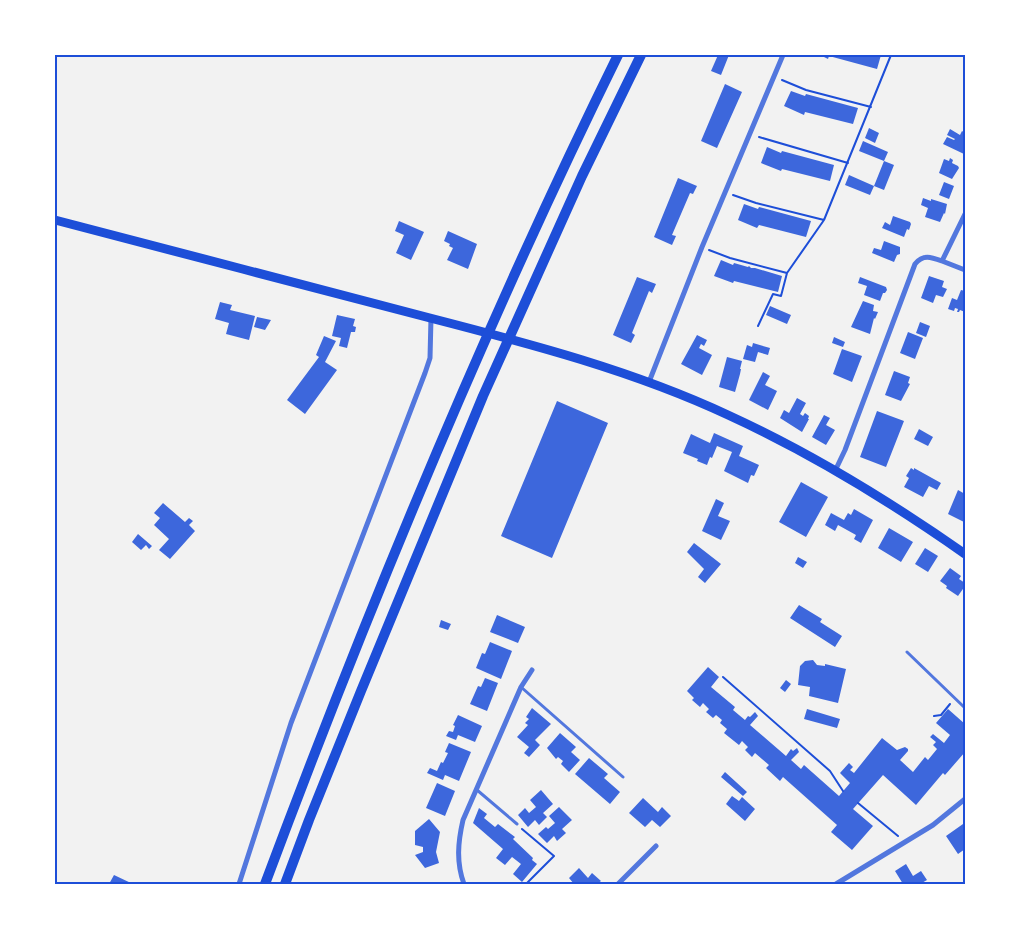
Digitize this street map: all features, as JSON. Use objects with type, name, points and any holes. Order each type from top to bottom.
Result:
[{"type":"highway","points":[[265,884],[370,615],[462,392],[506,290],[618,55]]},
{"type":"highway","points":[[285,884],[342,737],[483,396],[582,176],[641,55]]},
{"type":"main road","points":[[55,220],[545,348],[649,382],[728,415],[834,471],[903,512],[965,554]]},
{"type":"street","points":[[649,382],[702,247],[783,55]]},
{"type":"street","points":[[942,261],[965,214]]},
{"type":"street","points":[[834,471],[845,450],[915,264],[920,258],[930,256],[965,270]]},
{"type":"street","points":[[239,884],[291,723],[425,374],[430,358],[431,318]]},
{"type":"street","points":[[464,884],[459,872],[458,855],[459,837],[463,820],[521,686],[532,670]]},
{"type":"street","points":[[836,884],[933,825],[965,799]]},
{"type":"street","points":[[618,884],[656,846]]},
{"type":"lane","points":[[907,652],[965,708]]},
{"type":"lane","points":[[521,686],[623,777]]},
{"type":"lane","points":[[476,790],[517,824]]},
{"type":"path","points":[[758,326],[773,294],[781,296],[786,273],[824,220],[892,55]]},
{"type":"path","points":[[774,77],[806,90],[871,107]]},
{"type":"path","points":[[750,135],[848,163]]},
{"type":"path","points":[[726,193],[756,203],[824,220]]},
{"type":"path","points":[[702,247],[730,258],[786,273]]},
{"type":"path","points":[[723,677],[830,771],[843,791]]},
{"type":"path","points":[[934,716],[941,715],[955,698]]},
{"type":"path","points":[[858,803],[906,842]]},
{"type":"path","points":[[517,824],[554,856],[526,884]]},
{"type":"building","points":[[718,55],[729,55],[721,75],[711,71]]},
{"type":"building","points":[[820,55],[881,55],[877,69],[829,56],[828,59]]},
{"type":"building","points":[[725,84],[742,92],[717,148],[701,141]]},
{"type":"building","points":[[791,91],[858,108],[853,124],[805,112],[804,115],[784,106]]},
{"type":"building","points":[[869,128],[879,133],[875,143],[865,138]]},
{"type":"building","points":[[950,129],[960,135],[962,131],[965,133],[964,154],[943,144],[947,137],[955,139],[947,135]]},
{"type":"building","points":[[863,141],[888,152],[884,161],[859,151]]},
{"type":"building","points":[[767,147],[781,153],[782,151],[834,165],[830,181],[782,169],[781,171],[761,163]]},
{"type":"building","points":[[950,158],[953,160],[952,163],[959,168],[952,179],[939,173],[944,159],[949,161]]},
{"type":"building","points":[[884,161],[894,165],[884,190],[874,186]]},
{"type":"building","points":[[849,175],[874,186],[870,195],[845,185]]},
{"type":"building","points":[[678,178],[697,186],[693,194],[690,193],[672,235],[676,236],[672,245],[654,237]]},
{"type":"building","points":[[944,182],[954,186],[949,199],[939,195]]},
{"type":"building","points":[[923,198],[947,204],[945,214],[940,222],[925,217],[928,208],[921,205]]},
{"type":"building","points":[[744,204],[811,221],[806,237],[759,225],[757,228],[738,220]]},
{"type":"building","points":[[893,216],[910,222],[909,230],[907,229],[904,237],[882,228],[885,222],[890,225]]},
{"type":"building","points":[[399,221],[424,232],[411,260],[396,253],[404,235],[395,231]]},
{"type":"building","points":[[448,231],[477,244],[468,269],[447,260],[453,248],[444,241]]},
{"type":"building","points":[[884,241],[900,247],[900,254],[897,255],[894,262],[872,253],[874,248],[881,250]]},
{"type":"building","points":[[721,260],[733,265],[734,263],[749,266],[782,276],[778,292],[734,281],[733,283],[714,276]]},
{"type":"building","points":[[929,276],[944,281],[942,287],[947,289],[943,297],[936,295],[933,303],[921,298]]},
{"type":"building","points":[[637,277],[656,284],[652,293],[649,291],[632,333],[635,335],[631,343],[613,335]]},
{"type":"building","points":[[860,277],[886,287],[887,290],[883,293],[880,301],[864,295],[867,286],[858,283]]},
{"type":"building","points":[[961,290],[965,291],[965,312],[960,310],[957,312],[958,309],[955,308],[954,311],[948,309],[952,298],[957,300]]},
{"type":"building","points":[[863,301],[874,305],[873,311],[878,312],[874,318],[870,334],[851,327]]},
{"type":"building","points":[[220,302],[232,305],[230,310],[255,316],[249,340],[226,334],[229,323],[215,319]]},
{"type":"building","points":[[770,306],[791,315],[787,324],[766,315]]},
{"type":"building","points":[[337,315],[355,319],[353,326],[356,327],[355,332],[351,332],[347,348],[339,346],[341,338],[332,336]]},
{"type":"building","points":[[257,317],[271,320],[265,330],[254,327]]},
{"type":"building","points":[[920,322],[930,326],[926,337],[916,333]]},
{"type":"building","points":[[908,332],[923,338],[915,359],[900,353]]},
{"type":"building","points":[[697,335],[707,340],[704,346],[701,344],[699,348],[712,355],[702,375],[681,364]]},
{"type":"building","points":[[324,336],[336,341],[325,362],[337,370],[305,414],[287,400],[319,357],[316,355]]},
{"type":"building","points":[[834,337],[845,342],[843,347],[832,343]]},
{"type":"building","points":[[753,343],[770,348],[768,355],[758,352],[755,362],[743,359],[747,345],[752,347]]},
{"type":"building","points":[[842,349],[862,356],[852,382],[833,374]]},
{"type":"building","points":[[727,357],[742,361],[735,392],[719,387]]},
{"type":"building","points":[[894,371],[910,377],[908,383],[910,384],[901,401],[885,395]]},
{"type":"building","points":[[763,372],[770,376],[765,385],[777,391],[768,410],[749,400]]},
{"type":"building","points":[[797,398],[806,403],[800,414],[803,416],[805,413],[809,416],[802,432],[780,418],[784,410],[789,413]]},
{"type":"building","points":[[557,401],[608,423],[552,558],[501,536]]},
{"type":"building","points":[[877,411],[904,421],[886,467],[860,457]]},
{"type":"building","points":[[824,415],[830,418],[826,425],[835,430],[826,445],[812,437]]},
{"type":"building","points":[[919,429],[933,437],[928,446],[914,439]]},
{"type":"building","points":[[714,433],[743,446],[739,456],[759,465],[754,476],[751,475],[748,483],[724,471],[732,452],[717,446],[707,465],[683,453],[691,434],[710,443]]},
{"type":"building","points":[[911,468],[941,483],[937,490],[929,486],[923,497],[904,487],[909,478],[906,476]]},
{"type":"building","points":[[801,482],[828,497],[806,537],[779,522]]},
{"type":"building","points":[[958,490],[965,494],[964,522],[948,514]]},
{"type":"building","points":[[716,499],[724,503],[718,516],[730,521],[721,540],[702,531]]},
{"type":"building","points":[[163,503],[185,522],[189,518],[193,521],[189,525],[195,531],[170,559],[159,550],[169,539],[154,525],[160,518],[154,513]]},
{"type":"building","points":[[854,509],[873,520],[861,543],[854,539],[856,535],[838,525],[835,531],[825,525],[831,513],[844,520],[848,513],[851,515]]},
{"type":"building","points":[[889,528],[913,542],[901,562],[878,548]]},
{"type":"building","points":[[138,534],[152,546],[149,549],[146,545],[141,550],[132,542]]},
{"type":"building","points":[[694,543],[721,564],[705,583],[698,577],[704,569],[687,552]]},
{"type":"building","points":[[925,548],[938,556],[928,572],[915,564]]},
{"type":"building","points":[[798,557],[807,562],[803,568],[795,563]]},
{"type":"building","points":[[950,568],[961,576],[959,579],[965,583],[958,596],[946,588],[947,586],[940,581]]},
{"type":"building","points":[[799,605],[822,619],[820,622],[842,636],[835,647],[790,618]]},
{"type":"building","points":[[497,615],[525,627],[518,643],[490,632]]},
{"type":"building","points":[[441,620],[451,624],[448,630],[439,627]]},
{"type":"building","points":[[490,642],[512,651],[501,679],[476,668],[482,653],[485,654]]},
{"type":"building","points":[[813,660],[817,665],[825,666],[825,664],[846,669],[838,703],[809,696],[810,687],[798,685],[800,666],[805,661]]},
{"type":"building","points":[[708,667],[719,677],[711,687],[735,707],[733,710],[745,720],[755,712],[758,716],[750,725],[786,756],[791,749],[793,751],[797,748],[799,752],[791,760],[801,769],[804,765],[839,796],[850,783],[840,773],[849,763],[853,767],[850,770],[854,773],[882,738],[897,750],[905,747],[908,749],[900,760],[913,772],[925,757],[928,760],[937,749],[933,745],[936,742],[930,737],[933,734],[944,743],[950,735],[936,723],[948,709],[965,724],[965,752],[945,775],[943,773],[916,805],[883,775],[853,809],[873,826],[852,850],[831,832],[837,825],[783,777],[780,781],[766,768],[769,765],[755,753],[752,757],[745,750],[748,747],[742,741],[739,745],[724,733],[727,729],[720,723],[722,720],[716,715],[713,718],[706,712],[709,709],[703,703],[700,707],[692,700],[694,698],[687,691]]},
{"type":"building","points":[[485,678],[498,683],[487,711],[470,704],[478,686],[481,687]]},
{"type":"building","points":[[786,680],[791,684],[785,692],[780,688]]},
{"type":"building","points":[[532,708],[551,724],[535,740],[540,745],[529,757],[524,753],[529,747],[517,737],[528,725],[525,723],[529,719],[526,717]]},
{"type":"building","points":[[807,709],[840,719],[837,728],[804,719]]},
{"type":"building","points":[[458,715],[482,726],[475,742],[458,735],[456,740],[446,736],[449,731],[453,732],[455,726],[453,725]]},
{"type":"building","points":[[560,733],[576,747],[571,752],[580,760],[569,772],[561,764],[563,761],[558,757],[556,759],[547,748]]},
{"type":"building","points":[[449,743],[471,752],[459,781],[445,775],[443,780],[427,773],[430,768],[437,771],[441,762],[443,763],[448,753],[445,752]]},
{"type":"building","points":[[589,758],[608,774],[604,778],[620,792],[610,804],[575,774]]},
{"type":"building","points":[[725,772],[747,792],[743,796],[721,777]]},
{"type":"building","points":[[437,783],[455,791],[445,816],[426,808]]},
{"type":"building","points":[[541,790],[553,804],[543,813],[547,817],[539,825],[535,820],[528,827],[518,815],[525,808],[529,813],[536,807],[530,800]]},
{"type":"building","points":[[732,796],[739,801],[742,797],[755,809],[745,821],[726,804]]},
{"type":"building","points":[[643,798],[658,812],[662,807],[671,816],[660,827],[652,820],[645,827],[629,813]]},
{"type":"building","points":[[559,807],[572,820],[562,829],[566,833],[557,841],[554,836],[547,843],[538,834],[546,827],[548,829],[555,823],[549,816]]},
{"type":"building","points":[[479,808],[487,814],[484,818],[495,827],[498,824],[515,837],[513,839],[537,864],[522,882],[513,874],[521,864],[512,857],[505,865],[496,858],[503,849],[473,823]]},
{"type":"building","points":[[429,819],[440,832],[436,852],[439,863],[425,868],[415,855],[423,852],[423,847],[415,845],[415,831]]},
{"type":"building","points":[[963,824],[965,828],[965,849],[958,854],[946,836]]},
{"type":"building","points":[[906,864],[913,876],[921,871],[927,880],[920,884],[916,882],[913,884],[903,884],[895,871]]},
{"type":"building","points":[[579,868],[588,878],[592,873],[601,881],[597,884],[574,884],[569,878]]},
{"type":"building","points":[[114,875],[133,884],[109,884]]}]
